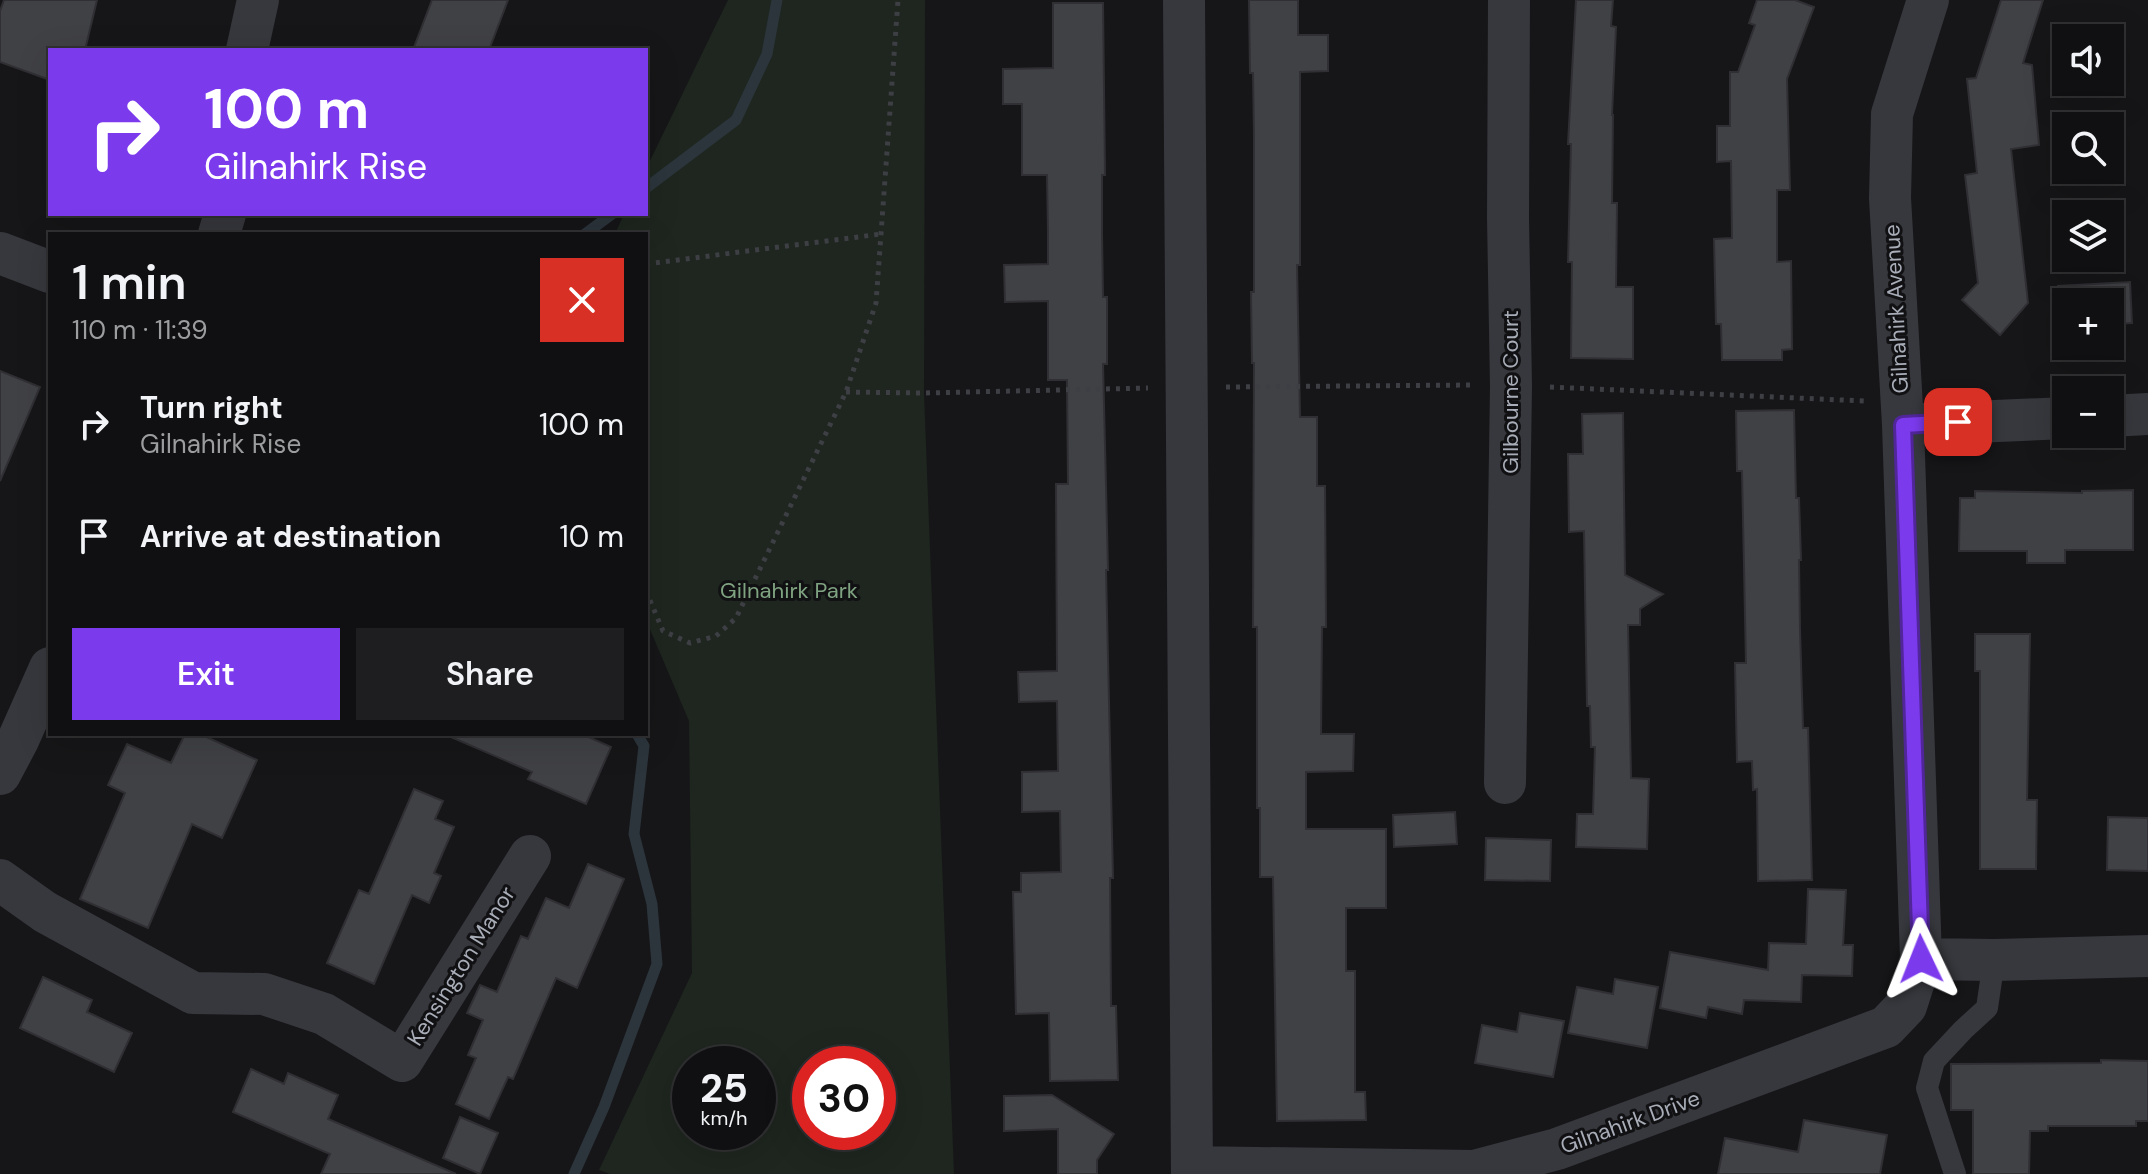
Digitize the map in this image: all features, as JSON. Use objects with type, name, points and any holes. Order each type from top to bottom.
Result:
[{"type":"street","points":[[247,48],[258,0]]},
{"type":"street","points":[[1184,0],[1192,1170]]},
{"type":"street","name":"Gilbourne Court","points":[[1505,783],[1511,386],[1509,0]]},
{"type":"street","name":"Gilnahirk Avenue","points":[[1906,1006],[1921,959],[1903,425],[1890,198],[1892,114],[1928,0]]},
{"type":"street","points":[[0,253],[48,271]]},
{"type":"street","points":[[2124,415],[2148,414]]},
{"type":"street","points":[[1903,425],[2052,419]]},
{"type":"street","points":[[0,774],[48,672]]},
{"type":"street","name":"Kensington Manor","points":[[0,880],[45,912],[193,993],[264,994],[324,1014],[402,1061],[530,856]]},
{"type":"street","points":[[1921,959],[2148,956]]},
{"type":"street","name":"Gilnahirk Drive","points":[[1192,1170],[1474,1171],[1557,1149],[1886,1027],[1906,1006]]},
{"type":"lane","points":[[1955,1174],[1927,1088],[1934,1061],[1987,1008],[1994,960]]},
{"type":"path","points":[[648,596],[663,631],[690,643],[716,636],[736,618],[846,392],[876,303],[898,0]]},
{"type":"path","points":[[648,264],[881,234]]},
{"type":"path","points":[[846,392],[1435,385]]},
{"type":"path","points":[[1511,386],[1871,401],[1903,425]]},
{"type":"green space","name":"Gilnahirk Park","points":[[728,0],[925,0],[924,393],[954,1174],[610,1174],[599,1170],[692,973],[689,721],[648,625],[648,232],[616,232],[623,216],[648,216],[648,165]]},
{"type":"building","points":[[4,0],[97,0],[85,48],[48,48],[48,79],[0,62],[0,11]]},
{"type":"building","points":[[432,0],[508,0],[490,48],[414,48]]},
{"type":"building","points":[[1249,0],[1298,0],[1298,35],[1328,35],[1328,71],[1300,72],[1300,265],[1297,265],[1300,417],[1317,417],[1317,486],[1325,486],[1326,627],[1322,627],[1321,734],[1354,734],[1353,771],[1306,772],[1306,829],[1386,829],[1386,908],[1346,908],[1346,971],[1355,971],[1355,1092],[1365,1092],[1366,1120],[1277,1121],[1273,877],[1260,877],[1260,808],[1257,808],[1251,292],[1254,292],[1254,135]]},
{"type":"building","points":[[1576,0],[1613,0],[1611,26],[1616,27],[1612,203],[1617,203],[1616,287],[1633,287],[1633,359],[1571,358],[1572,262],[1568,262],[1571,144],[1568,144]]},
{"type":"building","points":[[1757,0],[1795,0],[1814,7],[1787,79],[1790,190],[1777,190],[1777,262],[1791,261],[1792,349],[1782,350],[1782,360],[1722,360],[1721,324],[1716,324],[1714,239],[1732,238],[1731,161],[1717,162],[1717,126],[1730,126],[1730,72],[1738,72],[1755,25],[1749,23]]},
{"type":"building","points":[[2001,0],[2043,0],[2023,63],[2032,65],[2039,145],[2011,149],[2028,303],[2000,335],[1962,300],[1978,283],[1965,175],[1977,173],[1967,79],[1976,78]]},
{"type":"building","points":[[1053,3],[1103,3],[1105,175],[1102,175],[1102,232],[1103,297],[1107,297],[1107,364],[1103,364],[1113,878],[1110,878],[1111,1006],[1116,1006],[1118,1080],[1050,1081],[1049,1013],[1016,1014],[1013,892],[1021,892],[1021,873],[1061,872],[1060,811],[1022,812],[1022,772],[1058,771],[1057,701],[1019,702],[1018,672],[1057,671],[1056,484],[1068,484],[1067,380],[1048,380],[1048,301],[1005,302],[1004,265],[1048,264],[1048,233],[1047,175],[1022,175],[1022,104],[1003,104],[1003,69],[1053,68]]},
{"type":"building","points":[[2130,282],[2132,323],[2124,323],[2124,288],[2058,286]]},
{"type":"building","points":[[0,371],[40,387],[0,481]]},
{"type":"building","points":[[1794,410],[1801,560],[1803,728],[1808,728],[1812,880],[1758,881],[1757,789],[1753,790],[1752,761],[1737,762],[1735,663],[1746,663],[1742,471],[1737,471],[1736,411]]},
{"type":"building","points":[[1623,413],[1625,575],[1663,594],[1640,609],[1640,625],[1628,625],[1631,778],[1649,779],[1647,849],[1576,847],[1577,814],[1593,814],[1595,747],[1591,747],[1590,706],[1587,706],[1584,531],[1569,532],[1568,454],[1583,454],[1582,414]]},
{"type":"building","points":[[2133,490],[2133,550],[2065,550],[2065,563],[2027,563],[2027,551],[1959,551],[1960,498],[1975,498],[1975,491],[2082,493]]},
{"type":"building","points":[[1975,634],[2030,634],[2027,800],[2037,800],[2036,869],[1980,869],[1980,671],[1975,671]]},
{"type":"building","points":[[184,736],[204,736],[257,760],[222,838],[192,824],[148,928],[80,899],[125,793],[108,785],[127,744],[171,763]]},
{"type":"building","points":[[449,736],[586,736],[611,747],[586,804],[528,779],[532,772]]},
{"type":"building","points":[[414,789],[443,801],[435,819],[454,827],[434,873],[441,876],[429,903],[412,895],[374,984],[327,963],[359,890],[369,894]]},
{"type":"building","points":[[1455,812],[1457,844],[1394,847],[1393,815]]},
{"type":"building","points":[[2108,817],[2148,818],[2148,871],[2107,870]]},
{"type":"building","points":[[1486,838],[1551,840],[1550,881],[1485,880]]},
{"type":"building","points":[[588,864],[624,879],[577,988],[556,978],[513,1079],[508,1077],[489,1119],[456,1104],[476,1058],[468,1055],[483,1020],[467,1013],[480,985],[497,992],[521,936],[528,939],[546,898],[569,908]]},
{"type":"building","points":[[1808,889],[1846,890],[1843,945],[1853,945],[1852,976],[1802,975],[1801,1002],[1744,1000],[1742,1014],[1708,1007],[1706,1018],[1660,1008],[1670,952],[1768,970],[1769,943],[1806,944]]},
{"type":"building","points":[[43,977],[92,1000],[87,1012],[132,1033],[114,1072],[20,1028]]},
{"type":"building","points":[[1615,979],[1658,987],[1647,1048],[1568,1033],[1577,987],[1613,994]]},
{"type":"building","points":[[1520,1013],[1564,1021],[1553,1077],[1475,1063],[1482,1025],[1517,1032]]},
{"type":"building","points":[[2101,1060],[2148,1061],[2148,1121],[2136,1121],[2136,1126],[2048,1126],[2048,1131],[2030,1131],[2029,1174],[1973,1174],[1973,1110],[1951,1110],[1951,1064],[2101,1063]]},
{"type":"building","points":[[251,1069],[284,1084],[288,1073],[338,1095],[328,1119],[456,1174],[321,1174],[330,1154],[233,1112]]},
{"type":"building","points":[[1052,1095],[1114,1134],[1097,1160],[1097,1174],[1058,1174],[1058,1129],[1004,1131],[1004,1096]]},
{"type":"building","points":[[460,1117],[498,1133],[480,1174],[443,1158]]},
{"type":"building","points":[[1804,1120],[1887,1135],[1880,1174],[1718,1174],[1725,1138],[1798,1152]]},
{"type":"waterway","points":[[648,186],[736,120],[767,54],[777,0]]},
{"type":"waterway","points":[[588,232],[609,216]]},
{"type":"waterway","points":[[574,1174],[604,1107],[657,964],[652,904],[634,834],[644,746],[638,736]]},
{"type":"route","points":[[1921,959],[1903,425],[1958,422]]}]
